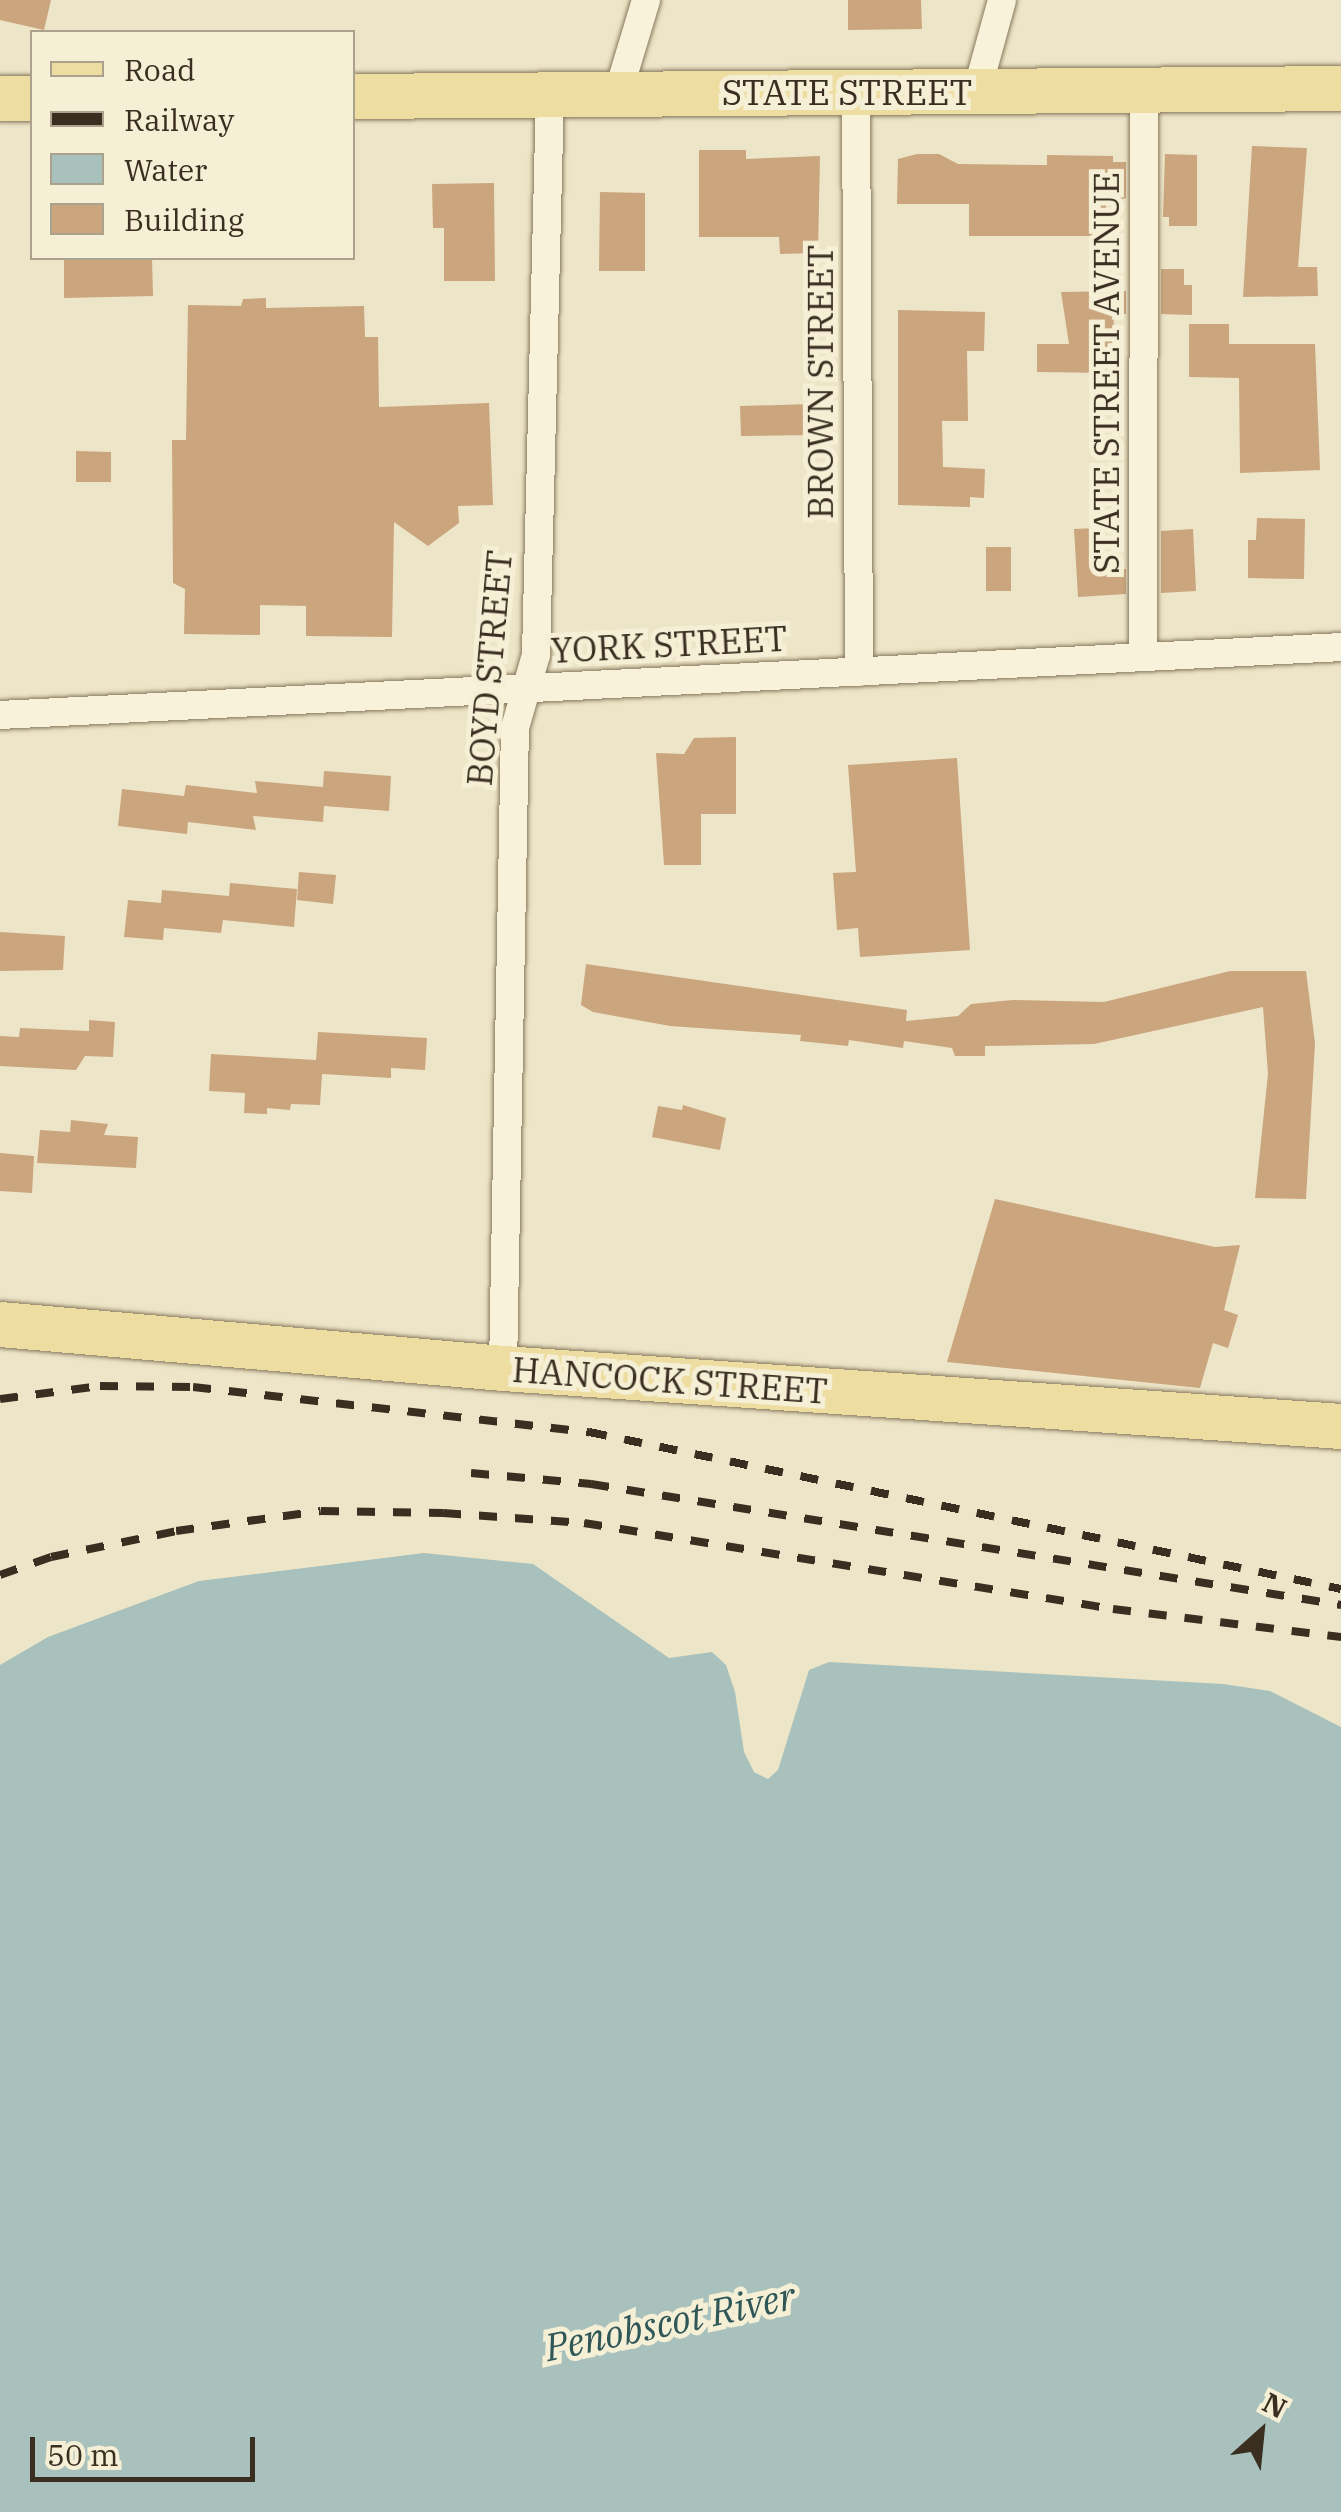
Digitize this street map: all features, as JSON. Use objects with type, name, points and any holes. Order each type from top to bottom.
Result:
[{"type":"main road","name":"STATE STREET","points":[[355,96],[1341,88]]},
{"type":"main road","points":[[0,98],[30,98]]},
{"type":"main road","name":"HANCOCK STREET","points":[[11,1328],[502,1368],[1341,1426]]},
{"type":"street","points":[[618,94],[646,0]]},
{"type":"street","points":[[977,91],[1002,0]]},
{"type":"street","name":"STATE STREET AVENUE","points":[[1143,657],[1144,90]]},
{"type":"street","name":"BROWN STREET","points":[[856,92],[859,672]]},
{"type":"street","name":"BOYD STREET","points":[[502,1368],[515,728],[536,655],[550,94]]},
{"type":"street","name":"YORK STREET","points":[[0,715],[1341,647]]},
{"type":"water","name":"Penobscot River","points":[[424,1553],[533,1564],[669,1658],[712,1652],[726,1665],[735,1692],[744,1752],[754,1772],[768,1779],[778,1770],[809,1670],[829,1662],[1223,1684],[1270,1691],[1341,1727],[1341,2512],[0,2512],[0,1665],[48,1637],[199,1581]]},
{"type":"building","points":[[0,0],[51,0],[44,30],[0,20]]},
{"type":"building","points":[[848,0],[921,0],[922,29],[848,30]]},
{"type":"building","points":[[1252,146],[1307,148],[1298,267],[1317,267],[1318,296],[1243,297]]},
{"type":"building","points":[[699,150],[746,150],[746,159],[820,156],[818,253],[780,254],[779,237],[699,237]]},
{"type":"building","points":[[939,154],[958,164],[1047,165],[1047,155],[1113,156],[1113,162],[1126,162],[1126,198],[1106,204],[1105,236],[969,236],[969,204],[897,204],[898,159]]},
{"type":"building","points":[[1165,154],[1197,155],[1197,226],[1169,226],[1169,217],[1163,217]]},
{"type":"building","points":[[494,183],[495,281],[444,281],[444,228],[433,228],[432,184]]},
{"type":"building","points":[[600,192],[645,193],[645,271],[599,271]]},
{"type":"building","points":[[64,260],[152,260],[153,296],[64,298]]},
{"type":"building","points":[[1161,269],[1184,269],[1184,285],[1192,285],[1192,315],[1161,314]]},
{"type":"building","points":[[1126,291],[1126,314],[1114,314],[1112,373],[1037,372],[1037,344],[1069,344],[1061,292]]},
{"type":"building","points":[[266,298],[266,308],[364,306],[365,337],[378,337],[379,407],[489,403],[493,505],[458,506],[459,523],[428,546],[394,522],[392,637],[306,636],[306,606],[260,605],[260,635],[184,634],[185,589],[173,583],[172,440],[186,440],[188,305],[241,306],[243,299]]},
{"type":"building","points":[[898,310],[985,312],[984,351],[967,351],[968,421],[942,421],[943,467],[985,469],[984,498],[970,497],[970,507],[898,505]]},
{"type":"building","points":[[1189,324],[1229,324],[1229,344],[1315,344],[1320,470],[1240,473],[1239,378],[1189,377]]},
{"type":"building","points":[[812,404],[813,435],[741,436],[740,406]]},
{"type":"building","points":[[76,451],[111,452],[111,482],[76,482]]},
{"type":"building","points":[[1257,518],[1305,519],[1304,579],[1248,578],[1248,540],[1256,540]]},
{"type":"building","points":[[1098,528],[1101,570],[1126,569],[1126,594],[1078,597],[1074,529]]},
{"type":"building","points":[[1193,529],[1196,591],[1161,593],[1161,531]]},
{"type":"building","points":[[986,547],[1011,547],[1011,591],[986,591]]},
{"type":"building","points":[[736,737],[736,814],[701,814],[701,865],[664,865],[656,753],[684,754],[694,738]]},
{"type":"building","points":[[957,758],[970,950],[860,957],[858,928],[837,930],[833,873],[856,872],[848,765]]},
{"type":"building","points":[[324,771],[391,776],[389,811],[324,806],[323,822],[253,816],[256,830],[188,822],[187,834],[118,826],[122,789],[184,796],[186,785],[257,793],[255,781],[323,787]]},
{"type":"building","points":[[299,872],[336,875],[333,904],[297,900]]},
{"type":"building","points":[[230,883],[297,889],[294,927],[223,920],[221,933],[164,928],[163,940],[124,937],[128,900],[161,903],[162,890],[229,896]]},
{"type":"building","points":[[0,932],[65,936],[63,970],[0,971]]},
{"type":"building","points":[[586,964],[907,1010],[906,1021],[958,1016],[971,1004],[1013,1000],[1104,1002],[1230,971],[1306,971],[1315,1043],[1306,1199],[1255,1198],[1268,1074],[1263,1007],[1094,1044],[985,1046],[985,1056],[955,1056],[952,1048],[904,1041],[903,1048],[849,1040],[848,1046],[800,1041],[801,1035],[670,1026],[593,1012],[581,1005]]},
{"type":"building","points":[[89,1020],[115,1022],[113,1057],[85,1056],[76,1070],[0,1066],[0,1036],[19,1037],[20,1028],[89,1031]]},
{"type":"building","points":[[318,1032],[427,1038],[425,1070],[391,1068],[391,1078],[322,1074],[320,1105],[291,1104],[290,1110],[267,1108],[267,1114],[244,1113],[245,1093],[209,1091],[211,1054],[316,1060]]},
{"type":"building","points":[[683,1105],[726,1118],[720,1150],[652,1137],[658,1106],[682,1110]]},
{"type":"building","points":[[71,1120],[108,1124],[104,1135],[138,1137],[136,1168],[37,1163],[40,1130],[70,1132]]},
{"type":"building","points":[[0,1153],[34,1156],[32,1193],[0,1191]]},
{"type":"building","points":[[995,1199],[1215,1247],[1240,1245],[1224,1310],[1238,1315],[1228,1348],[1213,1343],[1200,1388],[947,1362]]},
{"type":"railway","points":[[0,1399],[100,1386],[193,1387],[589,1432],[1341,1589]]},
{"type":"railway","points":[[471,1473],[591,1484],[1341,1605]]},
{"type":"railway","points":[[0,1575],[51,1557],[176,1531],[321,1511],[443,1513],[584,1523],[1113,1609],[1341,1637]]}]
